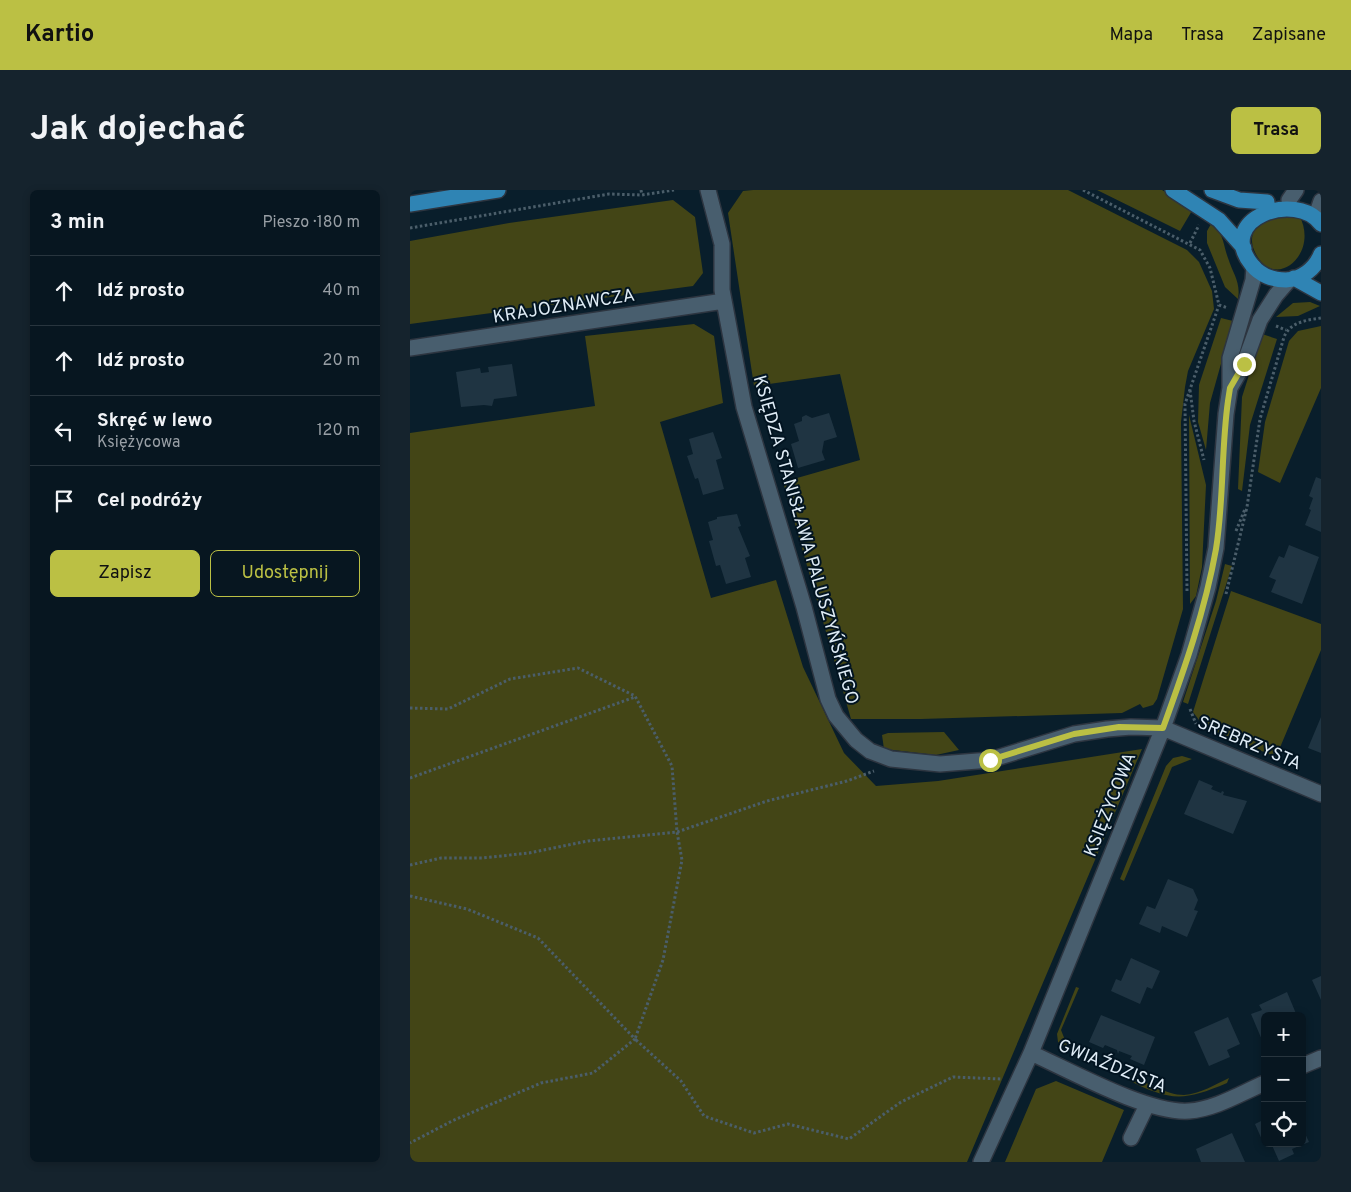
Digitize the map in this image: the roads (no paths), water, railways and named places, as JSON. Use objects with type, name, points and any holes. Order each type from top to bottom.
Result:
[{"type":"main road","points":[[410,204],[498,190]]},
{"type":"main road","points":[[1173,190],[1219,220],[1244,248],[1254,267],[1271,278],[1292,279],[1321,293]]},
{"type":"main road","points":[[1212,190],[1239,200],[1267,202],[1292,195],[1319,220]]},
{"type":"main road","points":[[1244,248],[1244,234],[1248,221],[1256,210],[1267,202]]},
{"type":"main road","points":[[1292,279],[1313,267],[1321,254]]},
{"type":"street","name":"KSIĘDZA STANISŁAWA PALUSZYŃSKIEGO","points":[[708,190],[722,244],[724,301],[744,407],[804,607],[828,699],[836,716],[856,740],[880,756],[900,761],[940,764],[990,760],[1074,734],[1119,727],[1163,728]]},
{"type":"street","points":[[1319,220],[1321,201]]},
{"type":"street","name":"KSIĘŻYCOWA","points":[[981,1162],[1031,1053],[1163,728],[1198,628],[1216,548],[1226,414],[1230,388],[1230,358],[1253,280],[1254,267]]},
{"type":"street","name":"KSIĘŻYCOWA","points":[[1230,388],[1244,364],[1260,320],[1276,295],[1292,279]]},
{"type":"street","name":"KRAJOZNAWCZA","points":[[410,348],[724,301]]},
{"type":"street","name":"SREBRZYSTA","points":[[1163,728],[1321,794]]},
{"type":"street","name":"GWIAŹDZISTA","points":[[1031,1053],[1147,1105],[1175,1111],[1197,1110],[1212,1106],[1261,1085]]},
{"type":"street","points":[[1306,1064],[1321,1058]]},
{"type":"street","points":[[1131,1138],[1147,1105]]}]
